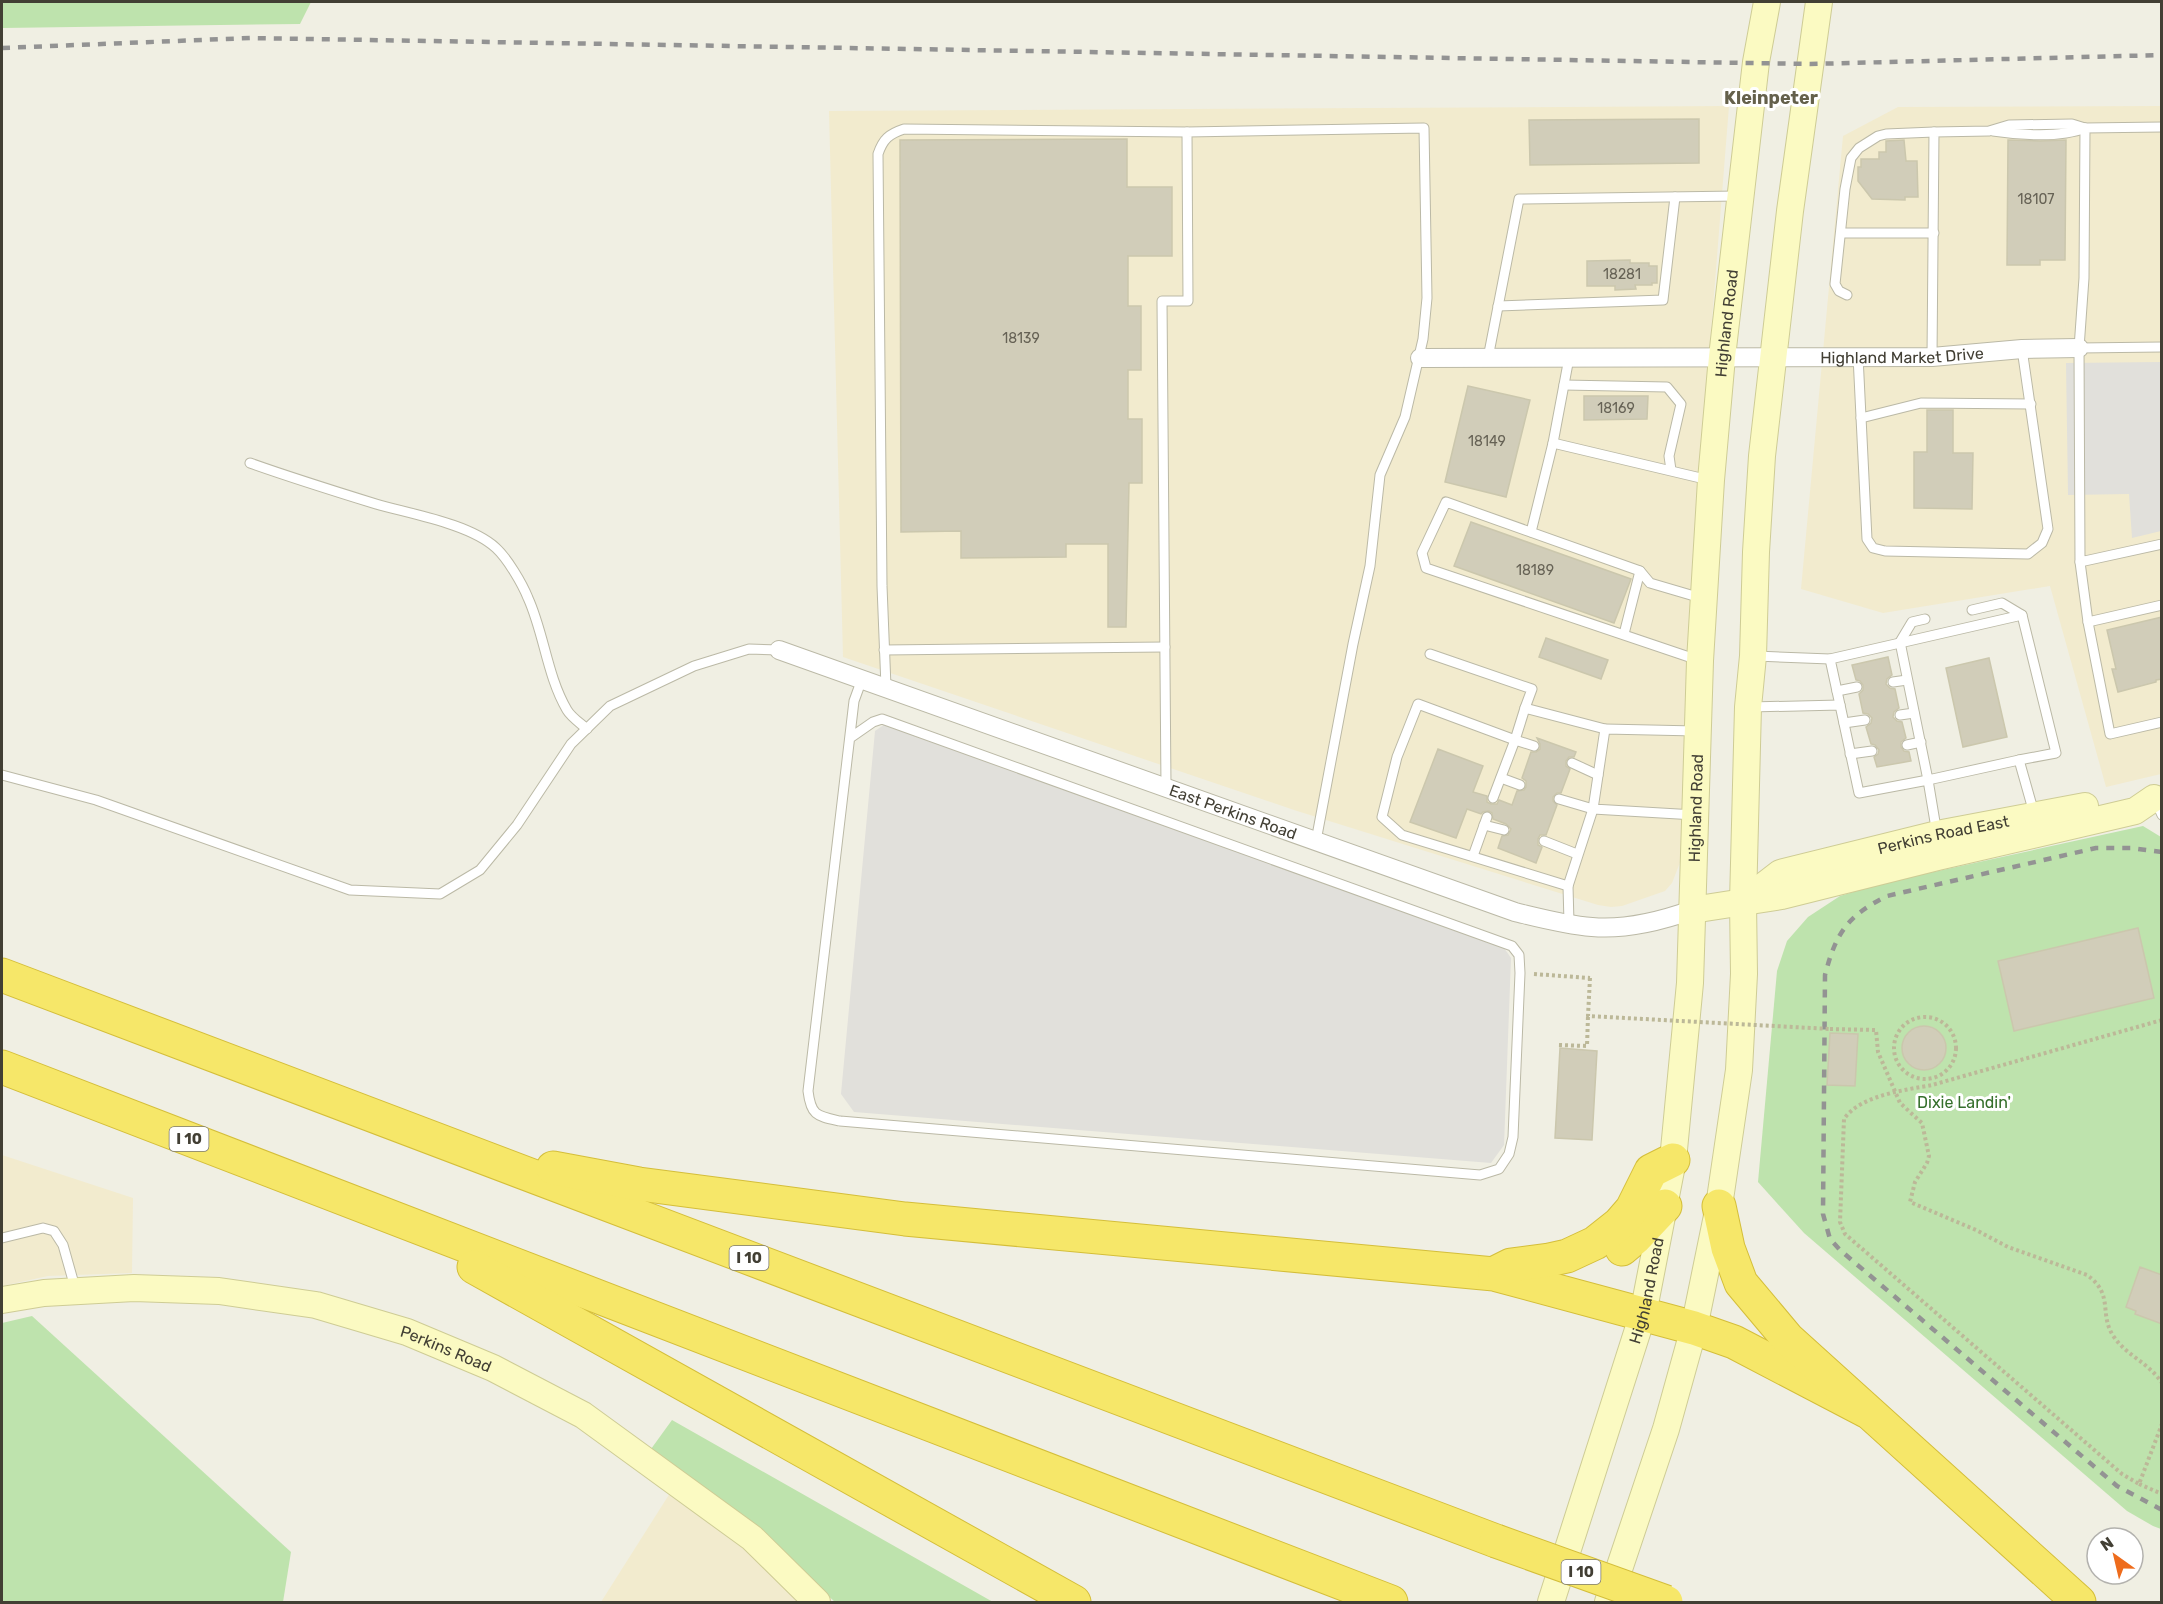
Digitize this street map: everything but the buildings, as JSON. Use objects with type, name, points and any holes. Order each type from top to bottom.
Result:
[{"type":"highway","name":"I 10","points":[[2,975],[1496,1541],[1666,1602]]},
{"type":"highway","name":"I 10","points":[[2,1066],[1391,1602]]},
{"type":"highway","points":[[424,1135],[548,1167],[639,1184],[894,1218],[1494,1274],[1694,1328],[1734,1342],[1866,1411]]},
{"type":"highway","points":[[1494,1274],[1511,1264],[1567,1256],[1595,1243],[1619,1224],[1632,1209],[1651,1171],[1673,1160]]},
{"type":"highway","points":[[1531,1283],[1574,1276],[1610,1258],[1635,1238],[1665,1206]]},
{"type":"highway","points":[[1719,1206],[1728,1248],[1742,1283],[1788,1339],[2079,1602]]},
{"type":"highway","points":[[376,1211],[1074,1602]]},
{"type":"highway","points":[[991,1557],[1061,1602]]},
{"type":"main road","name":"Highland Road","points":[[1551,1602],[1643,1314],[1673,1160],[1687,1016],[1700,661],[1711,480],[1722,357],[1756,62],[1767,2]]},
{"type":"main road","points":[[1608,1602],[1666,1429],[1694,1328],[1719,1206],[1739,1070],[1744,974],[1743,902],[1748,706],[1753,656],[1755,552],[1762,456],[1819,2]]},
{"type":"main road","name":"Perkins Road East","points":[[1743,902],[1779,873],[1937,834],[2130,797],[2159,803]]},
{"type":"main road","name":"Perkins Road East","points":[[1692,910],[1782,896],[2159,803]]},
{"type":"main road","name":"Perkins Road","points":[[2,1300],[44,1293],[134,1288],[219,1290],[316,1305],[407,1332],[493,1368],[583,1415],[752,1538],[818,1602]]},
{"type":"street","name":"Highland Market Drive","points":[[1420,358],[1932,357],[2022,349],[2079,348]]},
{"type":"street","name":"East Perkins Road","points":[[779,650],[1515,912],[1593,927],[1629,926],[1670,918],[1692,910]]},
{"type":"lane","points":[[1847,295],[1839,291],[1835,284],[1841,233],[1851,158],[1867,141],[1886,134],[1989,131],[2009,125],[2072,124],[2085,128],[2162,127]]},
{"type":"lane","points":[[886,687],[878,154],[887,136],[904,129],[1187,132],[1424,128],[1427,298],[1420,358],[1405,417],[1380,475],[1370,566],[1316,841]]},
{"type":"lane","points":[[2085,128],[2084,278],[2079,348],[2080,562],[2088,622],[2110,734],[2162,722]]},
{"type":"lane","points":[[1166,787],[1162,301],[1188,301],[1187,132]]},
{"type":"lane","points":[[1932,357],[1935,132]]},
{"type":"lane","points":[[1488,358],[1520,198],[1742,196]]},
{"type":"lane","points":[[1498,306],[1663,300],[1675,197]]},
{"type":"lane","points":[[1841,233],[1934,233]]},
{"type":"lane","points":[[2079,348],[2162,346]]},
{"type":"lane","points":[[1858,356],[1867,539],[1873,548],[1885,551],[2028,554],[2043,543],[2048,529],[2022,349]]},
{"type":"lane","points":[[1531,532],[1553,443],[1569,358]]},
{"type":"lane","points":[[1564,385],[1667,387],[1681,404],[1669,456],[1671,470]]},
{"type":"lane","points":[[1861,418],[1921,403],[2031,404]]},
{"type":"lane","points":[[1553,443],[1711,480]]},
{"type":"lane","points":[[250,463],[324,488],[447,523],[496,548],[514,572],[528,597],[556,685],[568,712],[587,729]]},
{"type":"lane","points":[[1700,661],[1426,568],[1422,553],[1446,502],[1640,571],[1650,583],[1703,599]]},
{"type":"lane","points":[[2080,562],[2162,544]]},
{"type":"lane","points":[[1624,634],[1640,571]]},
{"type":"lane","points":[[1830,659],[1858,793],[2056,753],[2022,615],[2002,603],[1972,609]]},
{"type":"lane","points":[[2088,622],[2162,605]]},
{"type":"lane","points":[[1753,656],[1830,659],[2022,615]]},
{"type":"lane","points":[[1925,619],[1912,622],[1900,642],[1937,834]]},
{"type":"lane","points":[[884,650],[1165,647]]},
{"type":"lane","points":[[2,775],[96,800],[350,891],[441,894],[480,870],[517,825],[571,744],[610,706],[694,666],[749,649],[779,650]]},
{"type":"lane","points":[[1430,654],[1532,689],[1493,798]]},
{"type":"lane","points":[[850,738],[873,722],[882,719],[1512,946],[1519,955],[1520,973],[1513,1137],[1509,1154],[1499,1169],[1480,1175],[849,1122],[819,1116],[810,1106],[808,1091],[854,701],[862,679]]},
{"type":"lane","points":[[1893,682],[1907,680]]},
{"type":"lane","points":[[1837,691],[1857,687]]},
{"type":"lane","points":[[1534,746],[1418,704],[1397,757],[1382,816],[1402,835],[1568,886]]},
{"type":"lane","points":[[1748,706],[1840,705]]},
{"type":"lane","points":[[1526,708],[1605,729],[1699,732]]},
{"type":"lane","points":[[1900,715],[1914,713]]},
{"type":"lane","points":[[1844,723],[1865,720]]},
{"type":"lane","points":[[1569,923],[1568,886],[1593,809],[1605,729]]},
{"type":"lane","points":[[1907,745],[1921,742]]},
{"type":"lane","points":[[1850,754],[1872,751]]},
{"type":"lane","points":[[2019,760],[2035,815]]},
{"type":"lane","points":[[1572,764],[1598,774]]},
{"type":"lane","points":[[1501,778],[1520,785]]},
{"type":"lane","points":[[1559,799],[1593,809],[1695,815]]},
{"type":"lane","points":[[1473,856],[1485,821],[1504,830]]},
{"type":"lane","points":[[1544,841],[1577,854]]},
{"type":"lane","points":[[2,1238],[43,1228],[54,1231],[63,1245],[76,1291]]},
{"type":"path","points":[[1520,973],[1590,978],[1587,1046],[1559,1045]]},
{"type":"path","points":[[1588,1016],[1876,1030],[1878,1052],[1895,1093],[1900,1103],[1922,1123],[1929,1156],[1928,1163],[1915,1182],[1910,1202],[1976,1230],[2008,1247],[2087,1275],[2103,1291],[2108,1326],[2115,1338],[2126,1350],[2153,1370],[2162,1383]]},
{"type":"path","points":[[1918,1017],[1929,1017],[1947,1026],[1956,1044],[1951,1065],[1944,1072],[1930,1078],[1915,1078],[1906,1073],[1894,1057],[1893,1046],[1896,1036],[1909,1021],[1918,1017]]},
{"type":"path","points":[[2162,1020],[1932,1085],[1895,1093],[1866,1102],[1850,1110],[1844,1119],[1840,1222],[1845,1234],[2113,1467],[2139,1484],[2162,1494]]},
{"type":"path","points":[[1930,1078],[1932,1085]]},
{"type":"path","points":[[2139,1484],[2162,1424]]},
{"type":"shaded area","points":[[1729,106],[1695,533],[1681,860],[1672,883],[1665,891],[1622,906],[1598,905],[1294,810],[843,657],[829,111]]},
{"type":"shaded area","points":[[2161,106],[2161,774],[2106,787],[2050,586],[1883,613],[1801,589],[1843,136],[1898,107]]},
{"type":"shaded area","points":[[2161,362],[2161,531],[2132,538],[2129,494],[2068,495],[2066,363]]},
{"type":"shaded area","points":[[885,724],[1502,945],[1511,958],[1504,1145],[1491,1163],[854,1112],[841,1094],[875,731]]},
{"type":"shaded area","points":[[2,1155],[133,1198],[132,1273],[48,1276],[2,1286]]},
{"type":"shaded area","points":[[677,1482],[812,1602],[601,1602]]},
{"type":"green space","points":[[2,2],[311,2],[300,24],[2,28]]},
{"type":"green space","name":"Dixie Landin'","points":[[2143,826],[2161,837],[2161,1529],[2127,1511],[1804,1233],[1758,1182],[1777,971],[1787,941],[1808,917],[1840,896],[1883,883]]},
{"type":"green space","points":[[32,1316],[291,1552],[283,1602],[2,1602],[2,1323]]},
{"type":"green space","points":[[672,1420],[993,1602],[835,1602],[736,1512],[651,1449]]},
{"type":"railway","points":[[2,48],[250,38],[1810,64],[2162,55]]},
{"type":"railway","points":[[2162,852],[2131,848],[2096,848],[1887,896],[1862,911],[1845,927],[1834,948],[1825,975],[1823,1214],[1830,1239],[1840,1250],[2117,1486],[2162,1510]]},
{"type":"district","name":"Kleinpeter","points":[[1771,98]]}]
